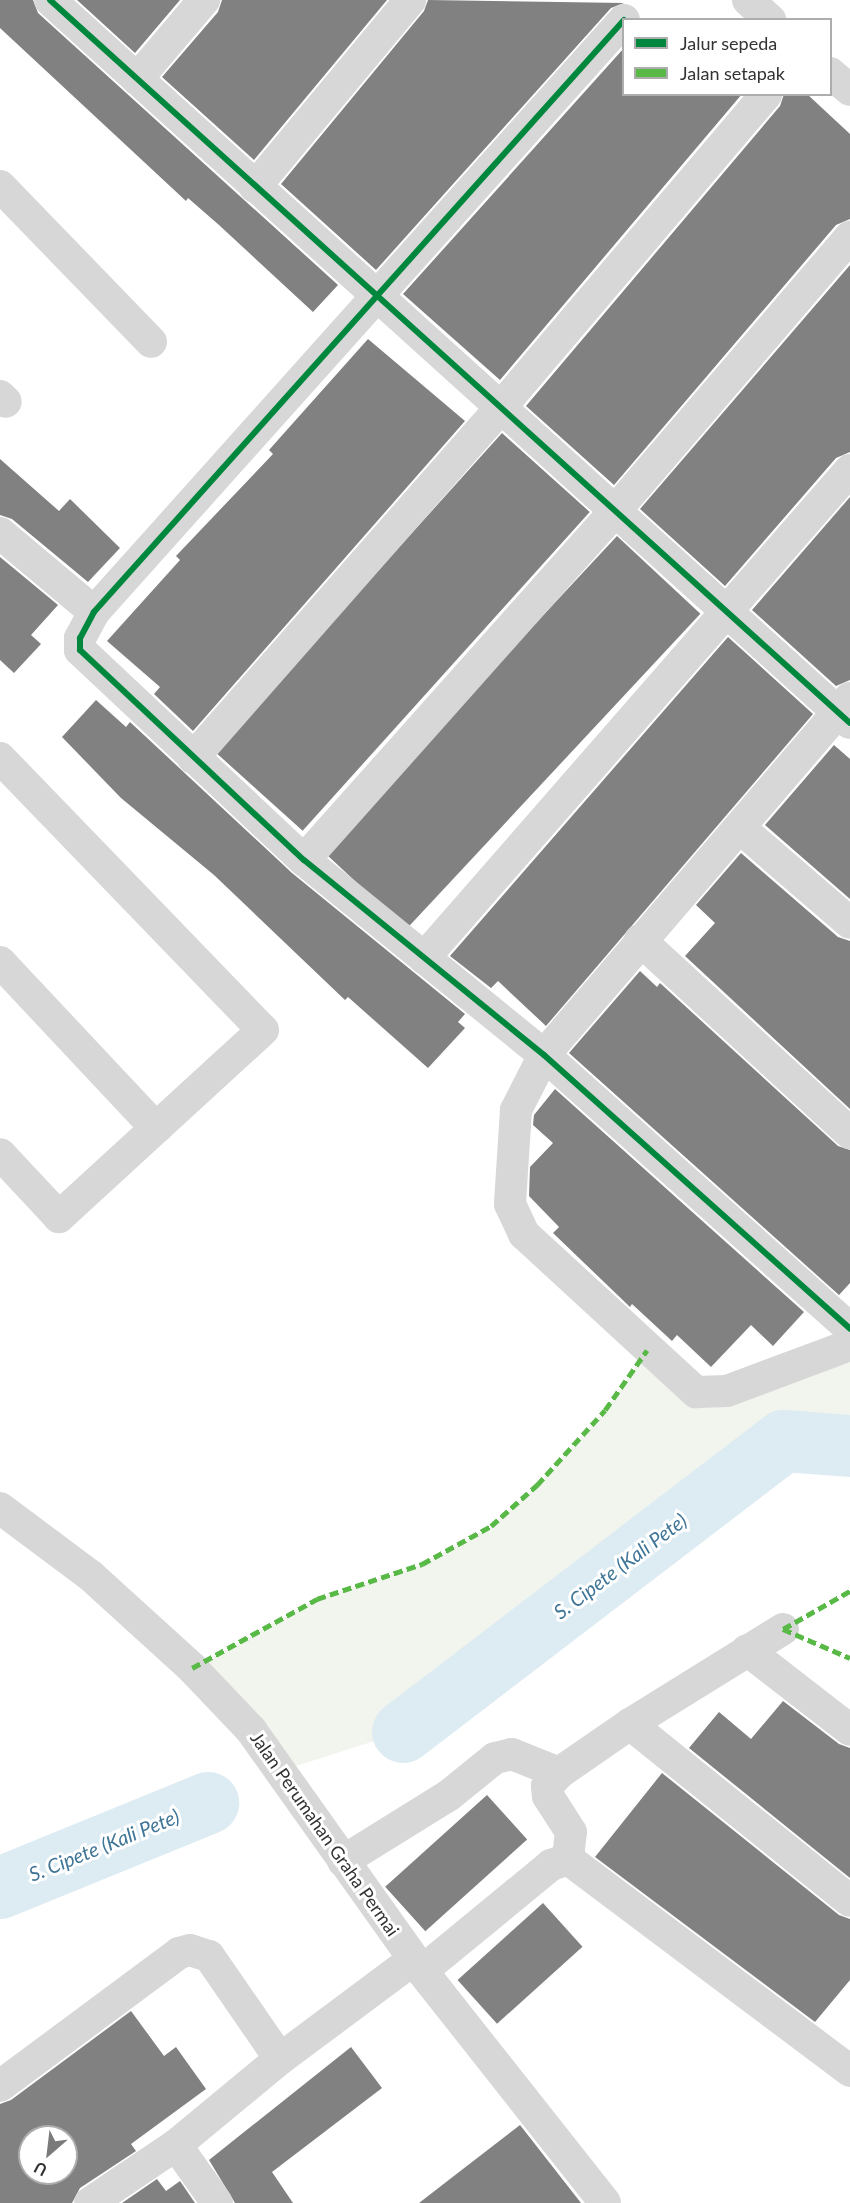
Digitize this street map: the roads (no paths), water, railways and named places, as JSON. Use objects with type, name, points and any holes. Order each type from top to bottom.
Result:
[{"type":"street","points":[[50,0],[728,612],[846,711],[640,940],[544,1055],[516,1110],[510,1204],[518,1224],[533,1244],[696,1392],[727,1391],[850,1346]]},
{"type":"street","points":[[137,79],[204,0]]},
{"type":"street","points":[[255,187],[410,0]]},
{"type":"street","points":[[626,18],[642,0]]},
{"type":"street","points":[[748,0],[768,18]]},
{"type":"street","points":[[622,22],[376,294],[94,612],[80,638],[81,650],[193,758],[304,860],[544,1055],[850,1329]]},
{"type":"street","points":[[832,74],[850,90]]},
{"type":"street","points":[[193,758],[501,407],[764,96]]},
{"type":"street","points":[[0,186],[151,342]]},
{"type":"street","points":[[304,860],[615,510],[850,237]]},
{"type":"street","points":[[424,958],[850,470]]},
{"type":"street","points":[[0,532],[94,612]]},
{"type":"street","points":[[0,758],[263,1030],[59,1217],[0,1154]]},
{"type":"street","points":[[740,828],[850,923]]},
{"type":"street","points":[[640,940],[850,1133]]},
{"type":"street","points":[[0,962],[156,1128]]},
{"type":"street","name":"Jalan Perumahan Graha Permai","points":[[0,1508],[91,1576],[192,1668],[251,1730],[418,1965],[605,2203]]},
{"type":"street","points":[[567,1858],[571,1832],[548,1796],[547,1786],[559,1773],[630,1724],[783,1629]]},
{"type":"street","points":[[747,1650],[850,1730]]},
{"type":"street","points":[[630,1724],[850,1901]]},
{"type":"street","points":[[336,1851],[458,1787],[495,1758],[512,1754],[559,1773]]},
{"type":"street","points":[[90,2203],[176,2145],[279,2059],[418,1965],[551,1865],[567,1858]]},
{"type":"street","points":[[567,1858],[850,2072]]},
{"type":"street","points":[[0,2086],[170,1960],[190,1950],[209,1956],[279,2059]]},
{"type":"street","points":[[176,2145],[217,2203]]},
{"type":"waterway","name":"S. Cipete (Kali Pete)","points":[[403,1732],[784,1441],[850,1446]]},
{"type":"waterway","name":"S. Cipete (Kali Pete)","points":[[0,1888],[208,1803]]}]
